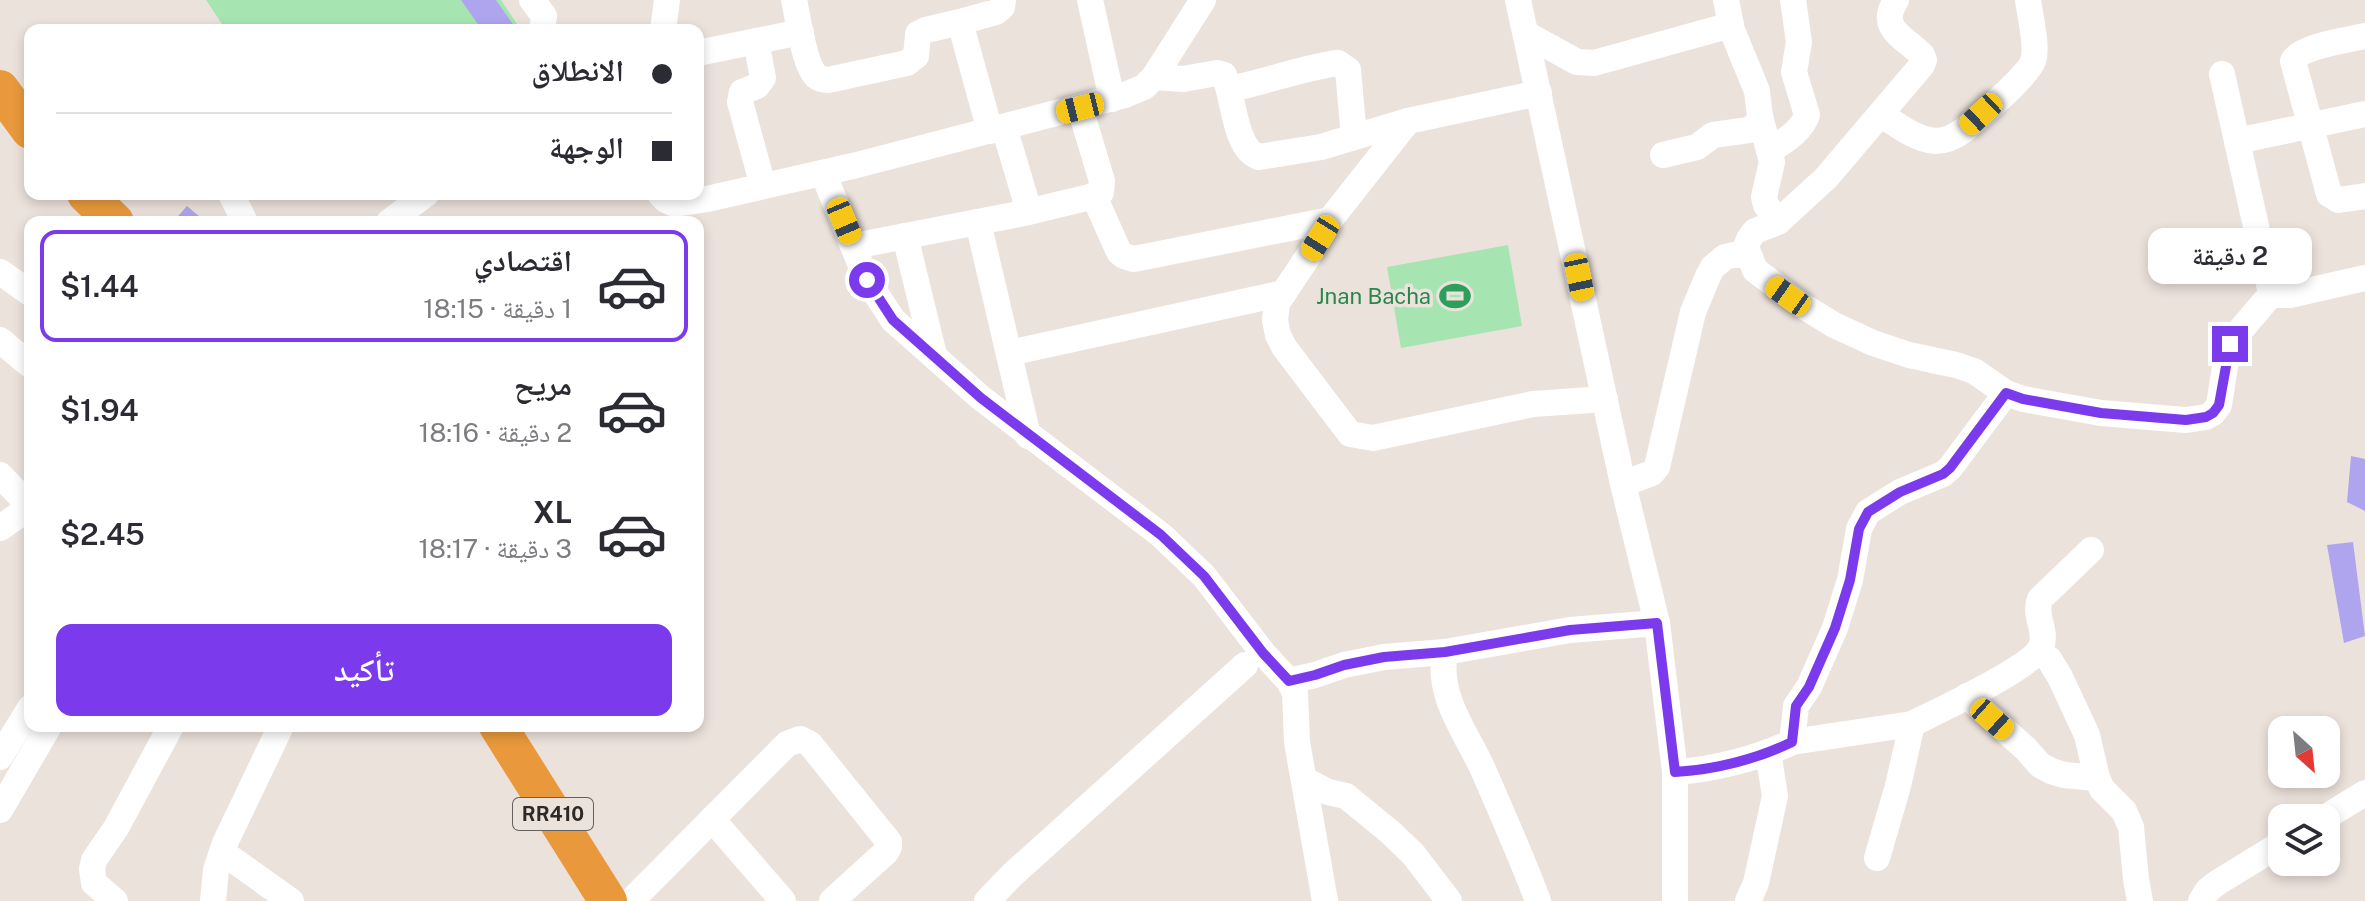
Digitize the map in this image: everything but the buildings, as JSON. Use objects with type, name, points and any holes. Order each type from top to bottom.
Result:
[{"type":"highway","points":[[0,89],[24,122]]},
{"type":"highway","points":[[0,121],[24,152]]},
{"type":"highway","points":[[66,200],[82,216]]},
{"type":"highway","points":[[92,200],[109,216]]},
{"type":"highway","name":"RR410","points":[[502,732],[608,901]]},
{"type":"highway","name":"RR410","points":[[522,732],[630,901]]},
{"type":"street","points":[[664,24],[667,0]]},
{"type":"street","points":[[794,0],[812,70],[819,78],[828,80],[907,63],[916,56],[918,34],[921,32],[996,12],[1002,7],[1003,0]]},
{"type":"street","points":[[1090,0],[1112,99]]},
{"type":"street","points":[[704,199],[823,173],[1080,108],[1144,87],[1154,77],[1203,0]]},
{"type":"street","points":[[1518,0],[1623,484],[1657,623],[1675,772],[1675,901]]},
{"type":"street","points":[[1770,151],[1796,132],[1807,115],[1794,72],[1799,42],[1793,0]]},
{"type":"street","points":[[1896,0],[1889,13],[1891,26],[1924,60],[1919,70],[1826,178],[1778,222],[1755,231],[1746,247],[1748,255],[1755,270],[1772,285],[1834,325],[1873,343],[1974,371],[2006,393],[2023,399],[2101,413],[2186,420],[2206,417],[2219,405],[2226,360],[2233,339],[2273,292]]},
{"type":"street","points":[[1881,114],[1913,134],[1928,139],[1938,141],[1962,131],[2020,79],[2032,64],[2034,49],[2028,0]]},
{"type":"street","points":[[1526,34],[1577,62],[1594,63],[1729,12],[1755,82],[1772,162],[1764,197],[1778,222]]},
{"type":"street","points":[[960,22],[1029,211]]},
{"type":"street","points":[[704,52],[801,32]]},
{"type":"street","points":[[2365,36],[2310,49],[2295,56],[2294,65],[2329,194],[2339,200],[2365,196]]},
{"type":"street","points":[[756,41],[763,78],[757,86],[742,92],[740,102],[763,186]]},
{"type":"street","points":[[1229,89],[1338,63],[1348,70],[1354,137]]},
{"type":"street","points":[[1154,77],[1174,79],[1221,73],[1227,79],[1245,144],[1253,155],[1259,157],[1321,147],[1408,121],[1539,93]]},
{"type":"street","points":[[2222,74],[2267,284],[2281,296],[2365,278]]},
{"type":"street","points":[[854,246],[1094,196],[1103,189],[1102,181],[1080,108]]},
{"type":"street","points":[[2237,141],[2365,114]]},
{"type":"street","points":[[1408,121],[1330,220],[1284,293],[1274,313],[1284,347],[1350,434],[1373,438],[1533,404],[1605,399]]},
{"type":"street","points":[[1663,155],[1697,147],[1713,135],[1749,130],[1761,121]]},
{"type":"street","points":[[823,173],[867,280],[893,320],[1028,436],[1161,535],[1204,576],[1263,653],[1289,681],[1295,693],[1297,742],[1325,901]]},
{"type":"street","points":[[1094,196],[1119,252],[1134,259],[1330,220]]},
{"type":"street","points":[[397,216],[418,200]]},
{"type":"street","points":[[666,200],[675,204],[700,200]]},
{"type":"street","points":[[978,222],[1028,436]]},
{"type":"street","points":[[905,236],[934,355]]},
{"type":"street","points":[[1623,484],[1652,473],[1657,467],[1693,312],[1708,276],[1725,257],[1748,255]]},
{"type":"street","points":[[0,272],[24,289]]},
{"type":"street","points":[[1009,353],[1284,293]]},
{"type":"street","points":[[0,340],[24,360]]},
{"type":"street","points":[[1748,901],[1756,883],[1775,796],[1780,747],[1796,706],[1809,687],[1835,628],[1850,580],[1859,529],[1868,512],[1900,492],[1950,468],[2006,393]]},
{"type":"street","points":[[0,475],[24,500]]},
{"type":"street","points":[[0,528],[24,510]]},
{"type":"street","points":[[1675,772],[1700,771],[1780,747],[1912,724],[1992,683],[2038,652],[2043,640],[2036,607],[2040,599],[2091,550]]},
{"type":"street","points":[[1289,681],[1365,660],[1445,652],[1570,630],[1657,623]]},
{"type":"street","points":[[1445,652],[1444,677],[1448,697],[1484,770],[1538,901]]},
{"type":"street","points":[[2038,652],[2049,659],[2060,677],[2087,735],[2097,778],[2108,796],[2124,811],[2131,827],[2140,901]]},
{"type":"street","points":[[987,901],[1245,665]]},
{"type":"street","points":[[1967,696],[2040,765],[2064,775],[2097,778]]},
{"type":"street","points":[[0,757],[24,718]]},
{"type":"street","points":[[1877,858],[1912,724]]},
{"type":"street","points":[[0,810],[46,732]]},
{"type":"street","points":[[115,901],[94,883],[94,860],[116,828],[168,732]]},
{"type":"street","points":[[213,901],[216,870],[222,852],[275,732]]},
{"type":"street","points":[[630,901],[787,744],[800,739],[810,744],[889,842],[886,852],[832,901]]},
{"type":"street","points":[[1305,780],[1328,792],[1346,796],[1390,832],[1413,854],[1449,901]]},
{"type":"street","points":[[2340,808],[2365,793]]},
{"type":"street","points":[[712,819],[783,901]]},
{"type":"street","points":[[222,852],[291,901]]},
{"type":"street","points":[[2201,901],[2217,883],[2268,852]]},
{"type":"green space","points":[[206,0],[501,0],[517,24],[222,24]]},
{"type":"green space","name":"Jnan Bacha","points":[[1508,245],[1522,326],[1401,348],[1387,267]]},
{"type":"place","name":"Jnan Bacha","points":[[1455,296]]},
{"type":"route","points":[[867,280],[893,320],[981,398],[1161,535],[1204,576],[1263,653],[1289,681],[1384,657],[1445,652],[1570,630],[1657,623],[1675,772],[1700,771],[1778,749],[1792,742],[1796,706],[1809,687],[1835,628],[1850,580],[1859,529],[1868,512],[1900,492],[1950,468],[2006,393],[2023,399],[2124,416],[2186,420],[2206,417],[2219,405],[2230,344]]}]
